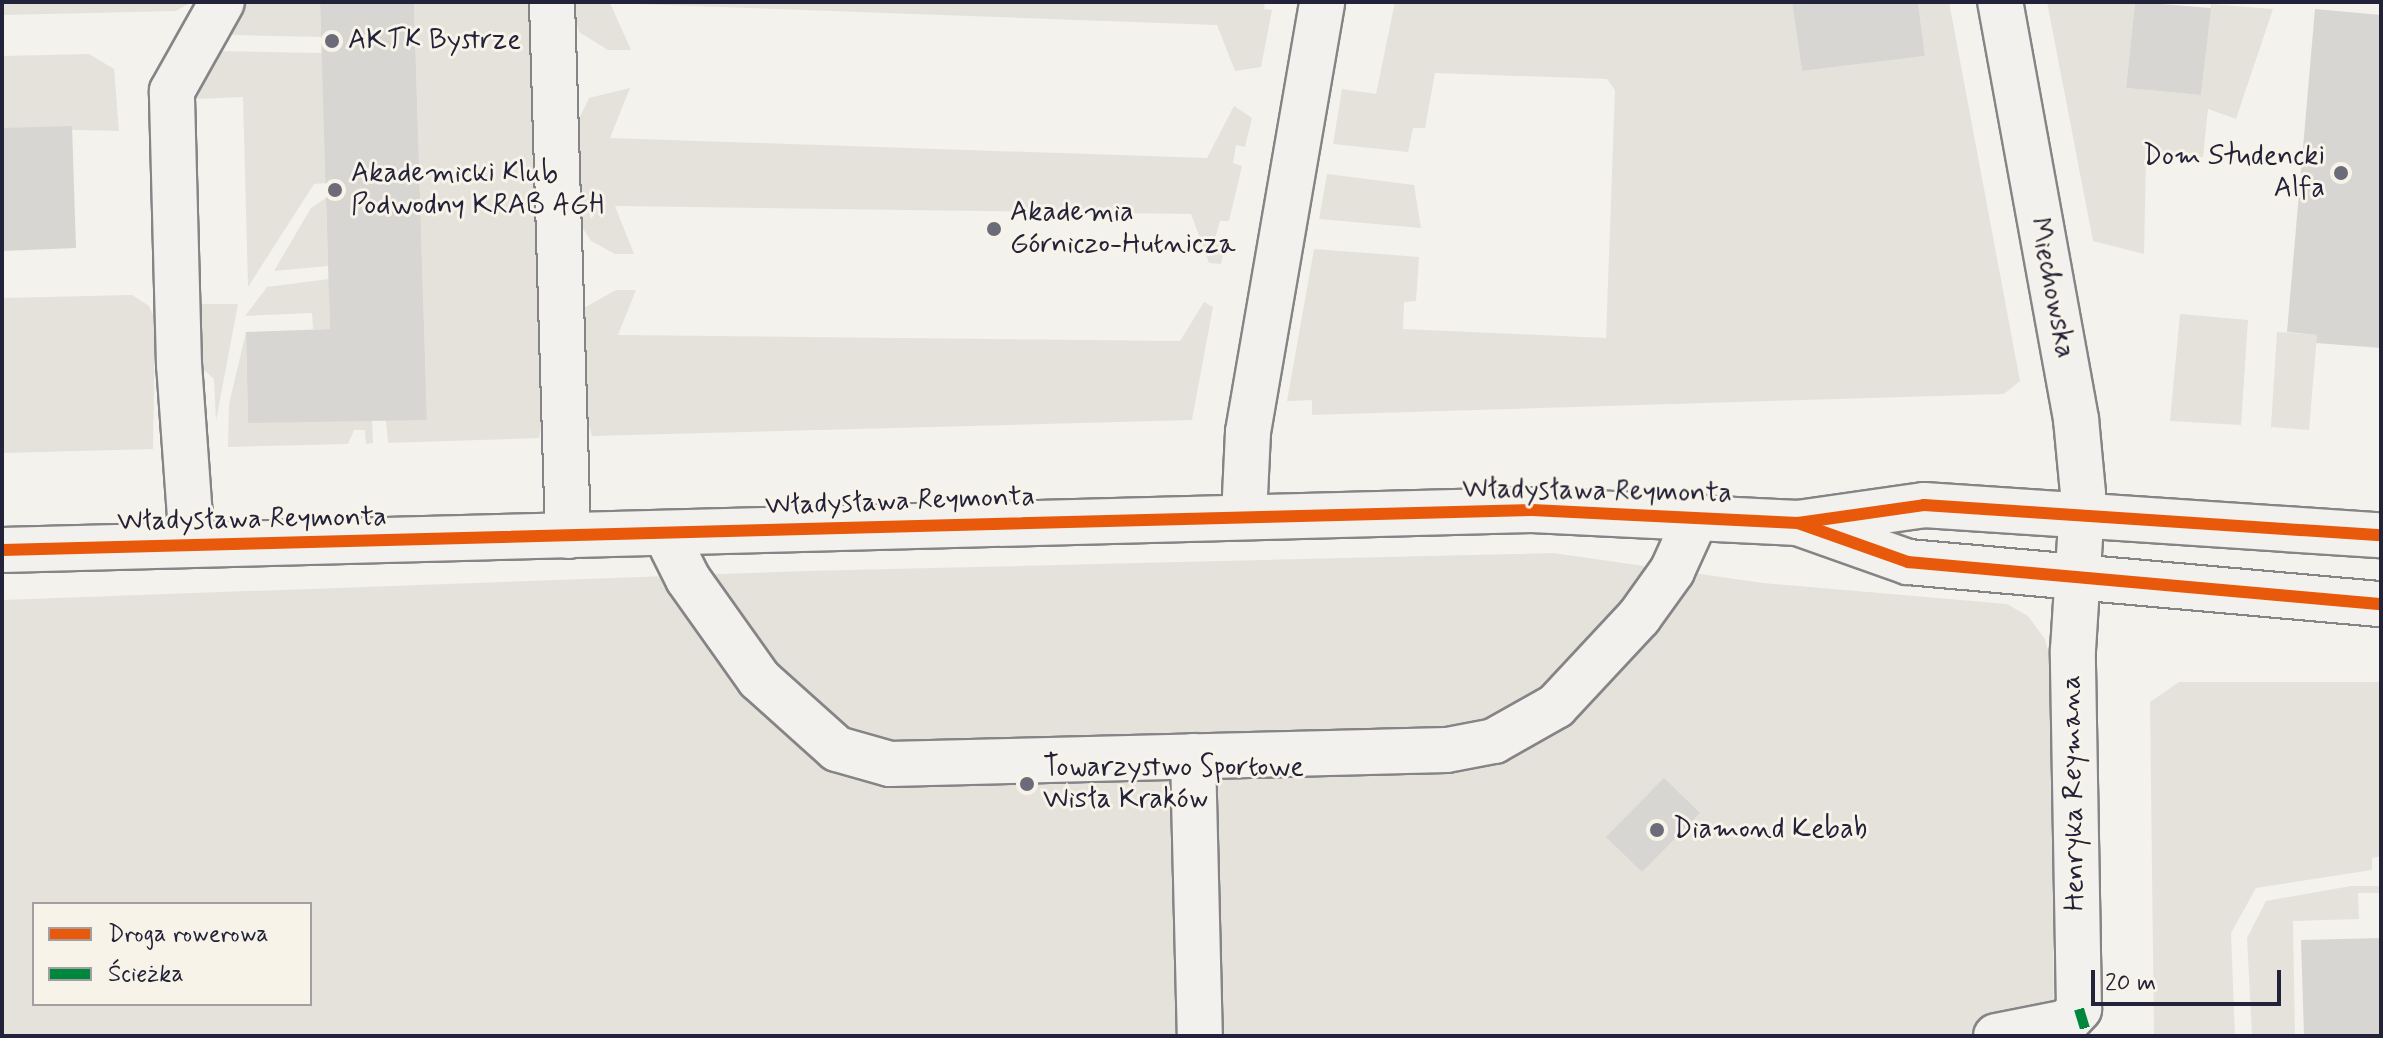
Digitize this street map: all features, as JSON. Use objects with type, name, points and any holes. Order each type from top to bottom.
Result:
[{"type":"street","points":[[192,545],[179,365],[172,91],[222,2]]},
{"type":"street","points":[[552,2],[568,536]]},
{"type":"street","points":[[1244,517],[1248,432],[1322,2]]},
{"type":"street","name":"Miechowska","points":[[2000,2],[2076,419],[2083,516],[2078,577]]},
{"type":"street","name":"Władysława Reymonta","points":[[2,550],[1532,510],[1798,523],[1924,505],[2381,535]]},
{"type":"street","points":[[665,533],[739,658],[789,709],[853,758],[890,764],[1447,750],[1512,735],[1556,706],[1639,617],[1672,571],[1697,516]]},
{"type":"street","name":"Władysława Reymonta","points":[[1798,523],[1908,562],[2381,604]]},
{"type":"street","name":"Henryka Reymana","points":[[1996,1036],[2067,1022],[2079,1009],[2073,650],[2078,577]]},
{"type":"street","points":[[1193,756],[1200,1036]]},
{"type":"shaded area","points":[[2,2],[192,2],[176,11],[2,15]]},
{"type":"shaded area","points":[[247,2],[320,2],[321,37],[230,35]]},
{"type":"shaded area","points":[[414,2],[532,2],[547,396],[539,438],[388,443],[386,420],[427,419]]},
{"type":"shaded area","points":[[572,2],[1265,2],[1264,9],[1272,10],[1261,67],[1235,71],[1217,25],[610,3],[631,50],[608,50],[579,32]]},
{"type":"shaded area","points":[[1395,2],[1792,2],[1802,71],[1925,56],[1918,2],[1949,2],[2020,381],[2004,394],[1312,415],[1312,400],[1287,401],[1314,249],[1419,257],[1416,301],[1404,302],[1403,329],[1606,338],[1615,90],[1607,79],[1435,73],[1425,128],[1413,128],[1408,152],[1333,144],[1342,89],[1376,94]]},
{"type":"shaded area","points":[[2047,2],[2135,2],[2126,88],[2201,95],[2211,4],[2273,9],[2236,119],[2208,109],[2203,157],[2146,158],[2144,254],[2093,241]]},
{"type":"shaded area","points":[[220,51],[322,53],[326,183],[314,184],[248,287],[243,97],[195,99]]},
{"type":"shaded area","points":[[89,54],[114,69],[119,131],[2,128],[2,56]]},
{"type":"shaded area","points":[[630,88],[610,138],[1207,158],[1234,106],[1252,118],[1245,147],[1236,145],[1233,163],[1242,166],[1229,221],[1220,221],[1215,239],[1226,242],[1221,264],[1209,263],[1191,214],[615,206],[634,254],[615,254],[591,241],[580,224],[577,123],[589,98]]},
{"type":"shaded area","points":[[1327,174],[1414,185],[1421,228],[1319,219]]},
{"type":"shaded area","points":[[326,198],[328,266],[274,271],[311,208]]},
{"type":"shaded area","points":[[329,279],[330,329],[313,329],[312,313],[245,316],[267,287]]},
{"type":"shaded area","points":[[616,290],[636,290],[618,335],[1180,341],[1204,302],[1213,307],[1192,420],[592,436],[579,388],[582,309]]},
{"type":"shaded area","points":[[132,295],[149,306],[155,319],[153,449],[2,453],[2,298]]},
{"type":"shaded area","points":[[199,304],[238,304],[216,421],[214,379],[201,367]]},
{"type":"shaded area","points":[[2180,314],[2248,320],[2241,425],[2170,421]]},
{"type":"shaded area","points":[[246,332],[248,423],[372,420],[373,443],[366,444],[365,430],[354,430],[348,444],[228,447],[229,404]]},
{"type":"shaded area","points":[[2277,332],[2317,335],[2309,430],[2271,427]]},
{"type":"shaded area","name":"Towarzystwo Sportowe Wisła Kraków","points":[[1553,553],[1763,583],[2007,604],[2028,616],[2045,639],[2051,662],[2054,1036],[2,1036],[2,600],[806,571]]},
{"type":"shaded area","points":[[2179,682],[2381,682],[2381,856],[2372,858],[2372,870],[2256,888],[2231,933],[2235,1036],[2154,1036],[2150,702]]},
{"type":"shaded area","points":[[2351,886],[2381,886],[2381,893],[2358,893],[2359,919],[2293,921],[2295,1036],[2252,1036],[2247,938],[2266,901]]},
{"type":"building","points":[[320,2],[414,2],[427,420],[248,423],[246,332],[330,329]]},
{"type":"building","points":[[1792,2],[1918,2],[1925,56],[1802,71]]},
{"type":"building","points":[[2135,2],[2211,8],[2201,95],[2126,88]]},
{"type":"building","name":"Dom Studencki Alfa","points":[[2315,9],[2381,15],[2381,348],[2316,343],[2317,335],[2287,332]]},
{"type":"building","points":[[72,126],[76,248],[2,251],[2,128]]},
{"type":"building","points":[[1664,778],[1700,813],[1642,872],[1606,837]]},
{"type":"building","points":[[2381,938],[2381,1036],[2304,1036],[2301,940]]},
{"type":"marked path","points":[[2079,1009],[2087,1036]]},
{"type":"cycle path","points":[[2,550],[1532,510],[1798,523],[1924,505],[2381,535]]},
{"type":"cycle path","points":[[1798,523],[1908,562],[2381,604]]},
{"type":"place","name":"AKTK Bystrze","points":[[332,41]]},
{"type":"place","name":"Dom Studencki Alfa","points":[[2341,173]]},
{"type":"place","name":"Akademicki Klub Podwodny KRAB AGH","points":[[335,190]]},
{"type":"place","name":"Akademia Górniczo-Hutnicza","points":[[994,229]]},
{"type":"place","name":"Towarzystwo Sportowe Wisła Kraków","points":[[1027,784]]},
{"type":"place","name":"Diamond Kebab","points":[[1657,830]]}]
